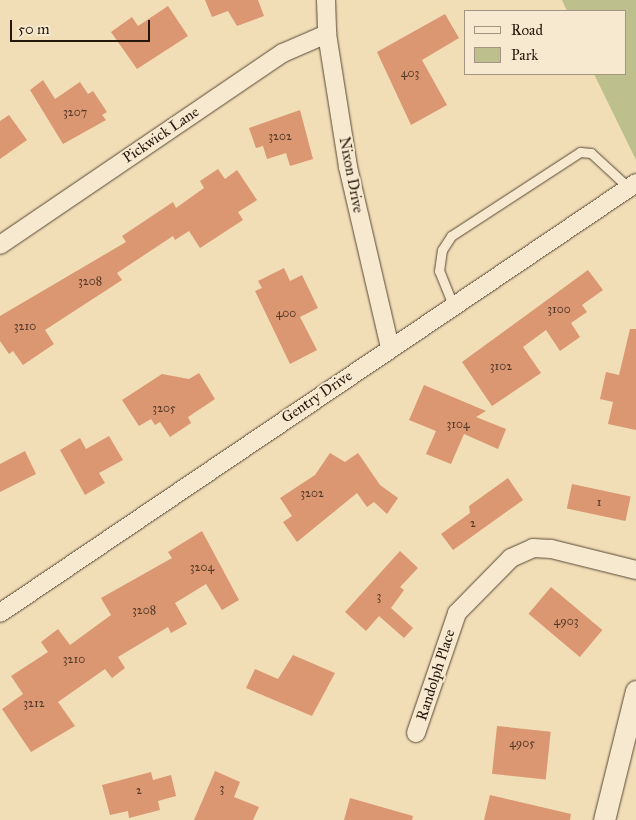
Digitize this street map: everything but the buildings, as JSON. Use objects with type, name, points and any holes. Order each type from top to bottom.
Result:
[{"type":"street","name":"Nixon Drive","points":[[326,0],[327,34],[348,167],[390,348]]},
{"type":"street","name":"Pickwick Lane","points":[[0,245],[283,53],[327,34]]},
{"type":"street","name":"Gentry Drive","points":[[0,613],[632,185]]},
{"type":"street","name":"Randolph Place","points":[[416,733],[457,613],[511,558],[533,548],[550,549],[636,570]]},
{"type":"street","points":[[604,820],[636,692]]},
{"type":"lane","points":[[453,305],[439,271],[442,250],[451,236],[580,152],[591,153],[632,185]]},
{"type":"green space","points":[[562,0],[636,0],[636,160],[594,75],[626,75],[626,10],[567,10]]}]
